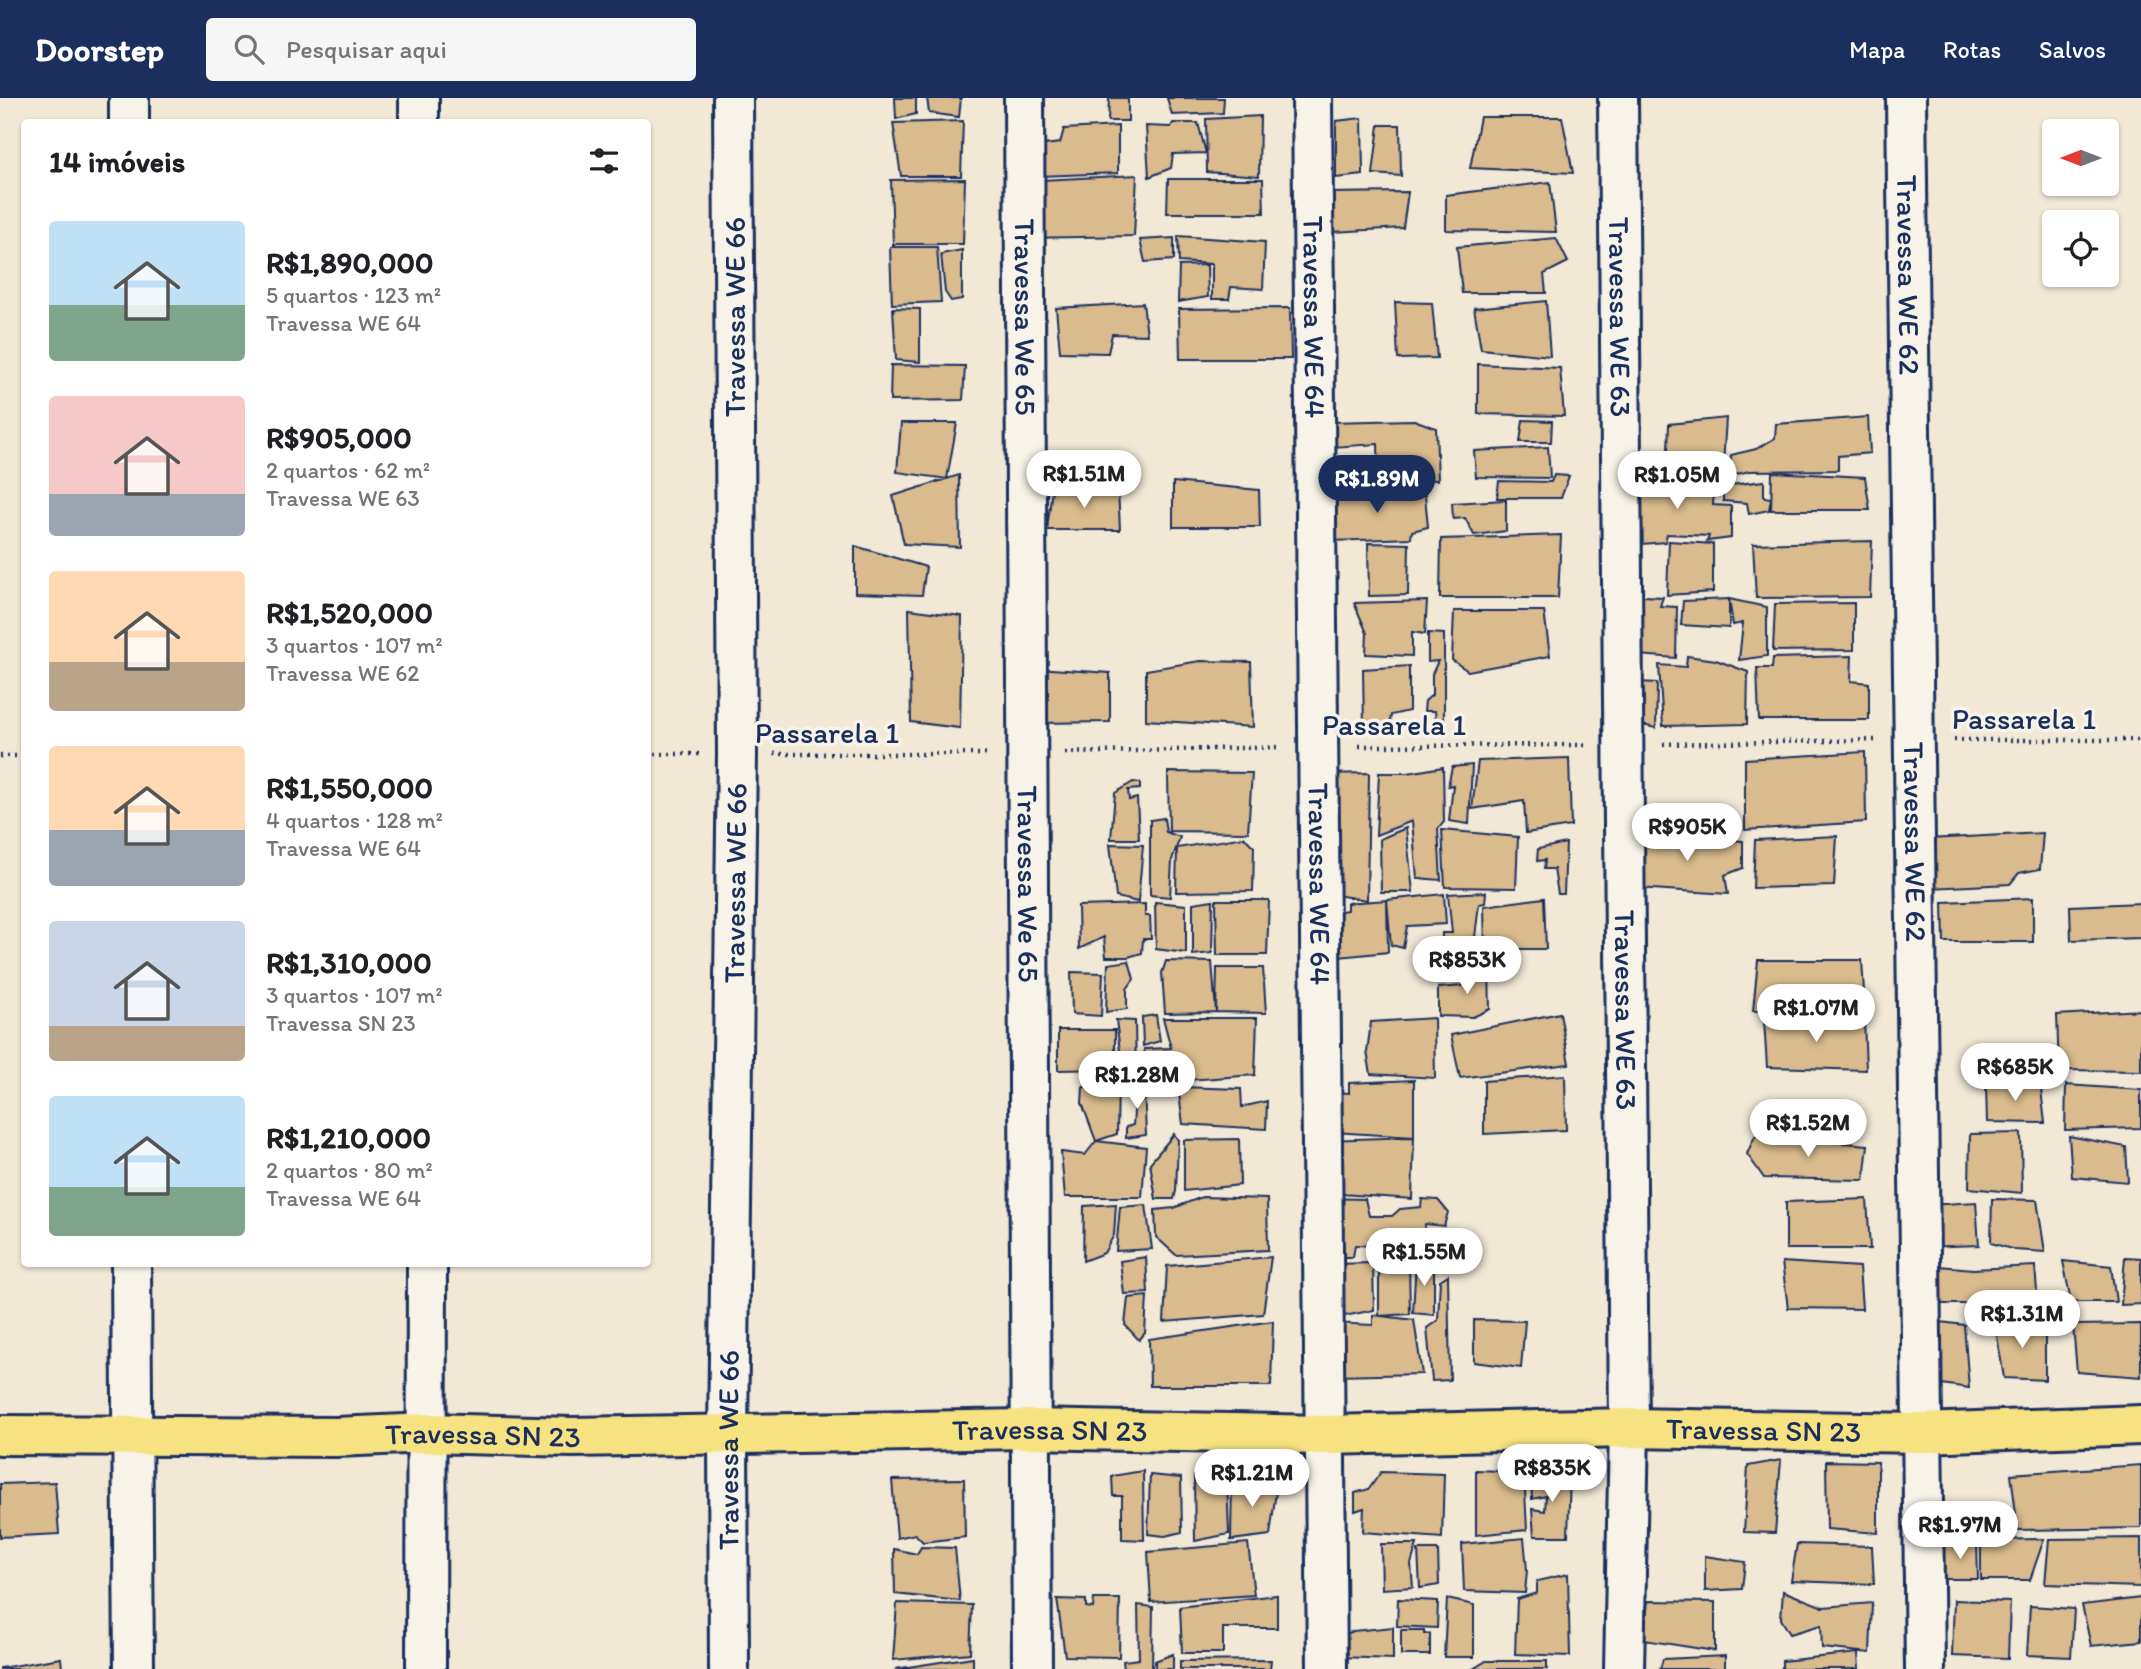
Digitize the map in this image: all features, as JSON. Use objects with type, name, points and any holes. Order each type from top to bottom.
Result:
[{"type":"main road","name":"Travessa SN 23","points":[[0,1435],[134,1433],[336,1437],[428,1433],[572,1437],[728,1432],[1030,1429],[1325,1435],[1629,1428],[1922,1433],[2141,1425]]},
{"type":"street","points":[[129,98],[129,119]]},
{"type":"street","points":[[419,98],[419,119]]},
{"type":"street","name":"Travessa WE 66","points":[[729,1669],[728,1432],[737,754],[733,98]]},
{"type":"street","name":"Travessa We 65","points":[[1024,98],[1032,1669]]},
{"type":"street","name":"Travessa WE 64","points":[[1312,98],[1327,1669]]},
{"type":"street","name":"Travessa WE 63","points":[[1618,98],[1621,744],[1629,1428],[1624,1669]]},
{"type":"street","name":"Travessa WE 62","points":[[1906,98],[1925,1669]]},
{"type":"street","points":[[131,1267],[134,1669]]},
{"type":"street","points":[[426,1669],[427,1267]]},
{"type":"path","name":"Passarela 1","points":[[651,754],[1027,754],[1317,746],[2141,740]]},
{"type":"path","points":[[0,756],[21,756]]},
{"type":"building","points":[[895,98],[916,98],[916,114],[896,119]]},
{"type":"building","points":[[927,98],[961,98],[959,117],[929,113]]},
{"type":"building","points":[[1109,98],[1128,98],[1128,121],[1108,121]]},
{"type":"building","points":[[1167,98],[1224,98],[1223,113],[1172,115]]},
{"type":"building","points":[[1260,116],[1259,176],[1207,172],[1206,119]]},
{"type":"building","points":[[1480,117],[1562,117],[1573,173],[1470,168]]},
{"type":"building","points":[[1362,118],[1363,175],[1336,178],[1336,121]]},
{"type":"building","points":[[963,121],[961,176],[901,176],[893,123]]},
{"type":"building","points":[[1173,123],[1198,123],[1206,153],[1173,154],[1171,168],[1149,177],[1146,126],[1171,127]]},
{"type":"building","points":[[1379,125],[1400,125],[1401,176],[1373,174]]},
{"type":"building","points":[[1118,126],[1118,173],[1038,176],[1036,146],[1060,143],[1064,129]]},
{"type":"building","points":[[1137,175],[1134,236],[1026,238],[1042,180]]},
{"type":"building","points":[[965,179],[963,244],[893,244],[891,180]]},
{"type":"building","points":[[1168,179],[1263,179],[1264,213],[1167,213]]},
{"type":"building","points":[[1550,182],[1556,232],[1446,230],[1446,195]]},
{"type":"building","points":[[1408,192],[1403,228],[1333,232],[1326,193]]},
{"type":"building","points":[[1178,236],[1265,242],[1263,289],[1231,287],[1229,299],[1212,299],[1212,264],[1179,262]]},
{"type":"building","points":[[1174,238],[1174,260],[1145,262],[1140,240]]},
{"type":"building","points":[[1556,238],[1568,262],[1544,274],[1546,293],[1462,293],[1457,247]]},
{"type":"building","points":[[890,247],[937,247],[941,302],[892,304]]},
{"type":"building","points":[[962,250],[962,299],[951,301],[945,292],[941,254]]},
{"type":"building","points":[[1207,265],[1208,297],[1178,302],[1179,266]]},
{"type":"building","points":[[1546,301],[1550,356],[1481,349],[1474,308]]},
{"type":"building","points":[[1395,302],[1432,303],[1437,358],[1398,359]]},
{"type":"building","points":[[1143,303],[1147,335],[1112,334],[1108,353],[1060,352],[1056,308]]},
{"type":"building","points":[[893,308],[920,309],[920,362],[896,360]]},
{"type":"building","points":[[1290,308],[1291,359],[1180,359],[1179,309]]},
{"type":"building","points":[[1478,364],[1560,368],[1564,416],[1478,414]]},
{"type":"building","points":[[891,365],[965,366],[963,400],[890,401]]},
{"type":"building","points":[[1868,417],[1870,453],[1838,456],[1838,470],[1749,471],[1730,476],[1731,455],[1756,449],[1775,438],[1776,424]]},
{"type":"building","points":[[1726,418],[1723,466],[1667,476],[1669,424]]},
{"type":"building","points":[[1414,420],[1436,428],[1438,480],[1379,478],[1378,444],[1332,447],[1330,422]]},
{"type":"building","points":[[1523,420],[1552,421],[1551,442],[1520,442]]},
{"type":"building","points":[[901,423],[957,423],[947,479],[897,472]]},
{"type":"building","points":[[1548,447],[1550,478],[1476,477],[1474,451]]},
{"type":"building","points":[[1772,472],[1865,477],[1870,510],[1771,510]]},
{"type":"building","points":[[1715,474],[1713,505],[1731,506],[1731,538],[1707,541],[1709,536],[1667,534],[1665,542],[1630,545],[1629,480],[1690,484],[1690,476]]},
{"type":"building","points":[[959,475],[960,547],[904,544],[893,496]]},
{"type":"building","points":[[1554,475],[1569,476],[1561,498],[1497,498],[1499,481],[1551,482]]},
{"type":"building","points":[[1764,481],[1764,497],[1771,498],[1769,510],[1749,514],[1747,503],[1723,501],[1723,486]]},
{"type":"building","points":[[1173,482],[1259,490],[1260,527],[1173,527]]},
{"type":"building","points":[[1118,488],[1120,530],[1047,530],[1052,489]]},
{"type":"building","points":[[1334,490],[1425,495],[1428,527],[1412,531],[1411,538],[1332,541]]},
{"type":"building","points":[[1506,500],[1506,531],[1474,535],[1465,518],[1453,519],[1452,503]]},
{"type":"building","points":[[1561,535],[1558,598],[1440,598],[1441,539]]},
{"type":"building","points":[[1669,541],[1713,544],[1713,592],[1667,595]]},
{"type":"building","points":[[1872,541],[1870,597],[1756,598],[1753,544]]},
{"type":"building","points":[[1368,543],[1409,544],[1408,595],[1369,596]]},
{"type":"building","points":[[855,546],[926,567],[922,595],[855,593]]},
{"type":"building","points":[[1623,595],[1663,597],[1660,606],[1677,607],[1676,658],[1625,654]]},
{"type":"building","points":[[1729,599],[1729,628],[1681,625],[1683,601]]},
{"type":"building","points":[[1729,599],[1767,607],[1767,656],[1739,660],[1743,623],[1733,625]]},
{"type":"building","points":[[1427,601],[1425,634],[1412,632],[1412,656],[1366,654],[1367,633],[1354,603]]},
{"type":"building","points":[[1854,603],[1854,650],[1773,651],[1775,604]]},
{"type":"building","points":[[909,609],[962,616],[960,728],[911,722]]},
{"type":"building","points":[[1454,611],[1544,611],[1550,656],[1468,671],[1452,660]]},
{"type":"building","points":[[1428,633],[1444,634],[1444,726],[1436,724],[1435,711],[1424,711],[1425,701],[1432,695],[1432,674],[1438,661],[1428,662]]},
{"type":"building","points":[[1687,656],[1716,660],[1748,672],[1747,724],[1663,726],[1659,665],[1686,667]]},
{"type":"building","points":[[1852,656],[1851,681],[1869,683],[1869,720],[1759,720],[1757,668],[1772,668],[1773,658]]},
{"type":"building","points":[[1200,661],[1251,662],[1253,727],[1146,720],[1146,670]]},
{"type":"building","points":[[1409,666],[1409,711],[1391,715],[1389,729],[1364,729],[1363,669]]},
{"type":"building","points":[[1036,668],[1110,673],[1110,722],[1038,723]]},
{"type":"building","points":[[1637,682],[1657,683],[1656,728],[1637,724]]},
{"type":"building","points":[[1865,752],[1866,822],[1745,830],[1745,759]]},
{"type":"building","points":[[1569,758],[1571,826],[1526,833],[1524,801],[1472,809],[1478,761]]},
{"type":"building","points":[[1472,765],[1469,824],[1449,821],[1453,785],[1448,786],[1452,767]]},
{"type":"building","points":[[1443,767],[1444,822],[1438,829],[1441,880],[1417,878],[1412,821],[1376,835],[1379,773],[1408,773]]},
{"type":"building","points":[[1168,772],[1252,773],[1248,832],[1169,831]]},
{"type":"building","points":[[1369,773],[1367,900],[1329,894],[1323,774]]},
{"type":"building","points":[[1133,782],[1140,783],[1140,789],[1128,790],[1129,800],[1137,798],[1139,839],[1111,839],[1115,793]]},
{"type":"building","points":[[1164,818],[1166,832],[1180,837],[1172,860],[1170,897],[1150,895],[1150,820]]},
{"type":"building","points":[[1406,828],[1413,892],[1381,892],[1380,839]]},
{"type":"building","points":[[1442,830],[1518,837],[1516,888],[1445,887]]},
{"type":"building","points":[[2043,833],[2040,869],[2019,873],[2010,884],[1930,888],[1928,839]]},
{"type":"building","points":[[1640,834],[1743,841],[1743,868],[1725,875],[1728,894],[1637,888]]},
{"type":"building","points":[[1837,836],[1834,886],[1753,888],[1755,840]]},
{"type":"building","points":[[1244,837],[1254,847],[1253,891],[1176,892],[1177,848]]},
{"type":"building","points":[[1566,843],[1564,894],[1558,894],[1554,869],[1544,869],[1545,860],[1537,861],[1538,849]]},
{"type":"building","points":[[1110,844],[1143,845],[1138,902],[1116,897]]},
{"type":"building","points":[[1486,892],[1485,903],[1479,904],[1475,937],[1442,942],[1442,933],[1452,933],[1448,894]]},
{"type":"building","points":[[1444,894],[1446,924],[1407,926],[1403,948],[1391,945],[1387,900]]},
{"type":"building","points":[[1544,898],[1546,949],[1485,949],[1484,906]]},
{"type":"building","points":[[2033,898],[2033,942],[1944,942],[1943,902]]},
{"type":"building","points":[[1213,900],[1212,953],[1193,955],[1193,903]]},
{"type":"building","points":[[1216,900],[1269,900],[1267,955],[1217,955]]},
{"type":"building","points":[[1387,900],[1388,952],[1329,958],[1332,913],[1347,910],[1347,903]]},
{"type":"building","points":[[1155,902],[1186,905],[1186,953],[1156,949]]},
{"type":"building","points":[[2141,903],[2141,938],[2071,940],[2070,906]]},
{"type":"building","points":[[1145,904],[1145,916],[1150,916],[1151,939],[1143,939],[1142,953],[1128,957],[1106,957],[1104,937],[1079,949],[1078,906]]},
{"type":"building","points":[[1758,960],[1862,960],[1865,1007],[1753,1011]]},
{"type":"building","points":[[1129,961],[1134,979],[1127,989],[1127,1009],[1106,1012],[1108,964]]},
{"type":"building","points":[[1166,961],[1212,962],[1216,1012],[1165,1013],[1162,973]]},
{"type":"building","points":[[1470,967],[1489,967],[1490,1009],[1473,1017],[1438,1016],[1438,988],[1462,986]]},
{"type":"building","points":[[1217,968],[1263,968],[1266,1013],[1216,1012]]},
{"type":"building","points":[[1071,972],[1103,973],[1101,1016],[1072,1014]]},
{"type":"building","points":[[2141,1010],[2141,1071],[2059,1070],[2057,1015]]},
{"type":"building","points":[[1560,1013],[1569,1064],[1460,1078],[1451,1035]]},
{"type":"building","points":[[1156,1015],[1160,1041],[1143,1046],[1142,1017]]},
{"type":"building","points":[[1163,1018],[1257,1018],[1255,1075],[1148,1083],[1144,1049],[1171,1048]]},
{"type":"building","points":[[1434,1018],[1435,1078],[1371,1074],[1367,1052],[1371,1022]]},
{"type":"building","points":[[1864,1019],[1866,1070],[1767,1067],[1764,1020]]},
{"type":"building","points":[[1116,1020],[1135,1021],[1136,1078],[1115,1080],[1114,1072],[1122,1067]]},
{"type":"building","points":[[1058,1030],[1115,1030],[1115,1069],[1058,1070]]},
{"type":"building","points":[[1565,1075],[1566,1130],[1484,1134],[1484,1081]]},
{"type":"building","points":[[1414,1080],[1414,1137],[1333,1132],[1334,1092],[1349,1093],[1349,1083]]},
{"type":"building","points":[[2040,1081],[2045,1123],[1987,1122],[1986,1085]]},
{"type":"building","points":[[1118,1085],[1117,1134],[1096,1141],[1082,1103],[1083,1087]]},
{"type":"building","points":[[1125,1085],[1144,1085],[1146,1135],[1126,1138],[1126,1127],[1133,1125],[1135,1100],[1123,1095]]},
{"type":"building","points":[[2066,1085],[2141,1090],[2141,1128],[2065,1130]]},
{"type":"building","points":[[1178,1087],[1241,1089],[1242,1107],[1267,1101],[1266,1129],[1183,1124]]},
{"type":"building","points":[[2021,1133],[2022,1193],[1969,1188],[1970,1134]]},
{"type":"building","points":[[1174,1134],[1178,1140],[1174,1199],[1156,1199],[1150,1163]]},
{"type":"building","points":[[1755,1136],[1868,1145],[1864,1180],[1764,1178],[1747,1154]]},
{"type":"building","points":[[2069,1136],[2126,1147],[2128,1182],[2072,1177]]},
{"type":"building","points":[[1414,1137],[1412,1199],[1327,1193],[1325,1140]]},
{"type":"building","points":[[1239,1139],[1240,1185],[1184,1191],[1184,1140]]},
{"type":"building","points":[[1096,1141],[1146,1147],[1142,1197],[1065,1197],[1061,1152],[1085,1155]]},
{"type":"building","points":[[1202,1197],[1267,1199],[1268,1250],[1176,1255],[1156,1237],[1155,1210],[1174,1208]]},
{"type":"building","points":[[1325,1198],[1365,1199],[1369,1216],[1392,1216],[1400,1209],[1421,1207],[1422,1199],[1438,1200],[1448,1212],[1444,1226],[1425,1224],[1424,1248],[1355,1245],[1353,1257],[1326,1257]]},
{"type":"building","points":[[1867,1199],[1870,1249],[1786,1249],[1786,1202]]},
{"type":"building","points":[[1992,1199],[2037,1200],[2045,1252],[2015,1250],[1991,1243]]},
{"type":"building","points":[[1976,1202],[1979,1245],[1924,1247],[1928,1205]]},
{"type":"building","points":[[1116,1204],[1114,1235],[1104,1253],[1083,1261],[1084,1206]]},
{"type":"building","points":[[1146,1205],[1152,1249],[1116,1251],[1120,1207]]},
{"type":"building","points":[[1146,1257],[1148,1293],[1124,1294],[1120,1261]]},
{"type":"building","points":[[1271,1257],[1263,1314],[1164,1322],[1167,1266]]},
{"type":"building","points":[[2125,1257],[2141,1258],[2141,1304],[2121,1305]]},
{"type":"building","points":[[1416,1259],[1440,1265],[1434,1270],[1434,1315],[1413,1313]]},
{"type":"building","points":[[2063,1261],[2111,1266],[2116,1302],[2071,1302]]},
{"type":"building","points":[[1409,1262],[1410,1314],[1379,1316],[1379,1265]]},
{"type":"building","points":[[1782,1262],[1859,1267],[1862,1309],[1788,1308]]},
{"type":"building","points":[[1373,1263],[1374,1310],[1335,1318],[1333,1264]]},
{"type":"building","points":[[1928,1265],[1973,1269],[2035,1266],[2038,1304],[1926,1304]]},
{"type":"building","points":[[1448,1275],[1450,1380],[1432,1381],[1427,1328],[1438,1320],[1440,1280]]},
{"type":"building","points":[[1147,1296],[1145,1333],[1139,1340],[1125,1325],[1128,1298]]},
{"type":"building","points":[[1373,1315],[1414,1320],[1422,1374],[1335,1376],[1332,1323],[1373,1325]]},
{"type":"building","points":[[1474,1320],[1525,1321],[1521,1368],[1474,1362]]},
{"type":"building","points":[[1924,1320],[1964,1325],[1969,1388],[1928,1382]]},
{"type":"building","points":[[1273,1321],[1271,1386],[1150,1386],[1149,1339]]},
{"type":"building","points":[[2045,1322],[2045,1380],[2004,1378],[1995,1324]]},
{"type":"building","points":[[2141,1324],[2141,1377],[2077,1372],[2073,1325]]},
{"type":"building","points":[[1781,1460],[1775,1533],[1744,1532],[1748,1466]]},
{"type":"building","points":[[1826,1461],[1878,1462],[1878,1533],[1827,1529]]},
{"type":"building","points":[[2141,1465],[2141,1528],[2018,1530],[2011,1474]]},
{"type":"building","points":[[1476,1470],[1524,1472],[1527,1530],[1476,1535]]},
{"type":"building","points":[[1143,1471],[1144,1540],[1122,1539],[1122,1496],[1113,1496],[1112,1476]]},
{"type":"building","points":[[1381,1472],[1444,1474],[1442,1538],[1363,1532],[1364,1508],[1355,1511],[1355,1493],[1369,1489]]},
{"type":"building","points":[[1570,1473],[1568,1536],[1534,1536],[1532,1509],[1545,1511],[1546,1496],[1532,1499],[1531,1475]]},
{"type":"building","points":[[1150,1475],[1181,1478],[1182,1532],[1165,1536],[1148,1534]]},
{"type":"building","points":[[1194,1476],[1227,1478],[1229,1534],[1195,1541]]},
{"type":"building","points":[[964,1479],[965,1537],[923,1542],[915,1534],[897,1538],[892,1480]]},
{"type":"building","points":[[1232,1480],[1277,1484],[1270,1535],[1231,1540]]},
{"type":"building","points":[[55,1482],[59,1534],[0,1537],[0,1484]]},
{"type":"building","points":[[1524,1538],[1527,1570],[1525,1593],[1464,1591],[1462,1544]]},
{"type":"building","points":[[2141,1538],[2141,1587],[2045,1584],[2049,1539]]},
{"type":"building","points":[[2044,1539],[2030,1580],[1981,1580],[1981,1540]]},
{"type":"building","points":[[1942,1542],[1977,1542],[1978,1579],[1942,1579]]},
{"type":"building","points":[[1248,1543],[1254,1595],[1151,1602],[1148,1552]]},
{"type":"building","points":[[1381,1544],[1417,1544],[1411,1564],[1413,1587],[1382,1589]]},
{"type":"building","points":[[1797,1544],[1872,1546],[1874,1584],[1791,1581]]},
{"type":"building","points":[[921,1547],[955,1548],[960,1601],[895,1594],[894,1549],[917,1554]]},
{"type":"building","points":[[1418,1550],[1438,1550],[1439,1585],[1420,1588]]},
{"type":"building","points":[[1705,1556],[1745,1562],[1742,1589],[1705,1591]]},
{"type":"building","points":[[1568,1574],[1570,1656],[1515,1654],[1517,1599],[1537,1593],[1537,1581]]},
{"type":"building","points":[[1783,1591],[1823,1607],[1872,1603],[1870,1653],[1822,1648],[1821,1625],[1790,1634],[1781,1619]]},
{"type":"building","points":[[1277,1595],[1277,1628],[1223,1628],[1223,1653],[1182,1653],[1180,1607]]},
{"type":"building","points":[[2141,1598],[2141,1641],[2091,1646],[2082,1605]]},
{"type":"building","points":[[1057,1599],[1086,1600],[1086,1607],[1093,1608],[1094,1599],[1120,1599],[1119,1657],[1065,1656]]},
{"type":"building","points":[[1398,1599],[1438,1601],[1437,1628],[1397,1626]]},
{"type":"building","points":[[1447,1599],[1474,1605],[1474,1657],[1444,1657]]},
{"type":"building","points":[[1954,1600],[2010,1602],[2008,1658],[1952,1656]]},
{"type":"building","points":[[1648,1601],[1715,1602],[1715,1651],[1644,1640]]},
{"type":"building","points":[[897,1603],[972,1605],[970,1653],[893,1660]]},
{"type":"building","points":[[1138,1605],[1153,1607],[1152,1669],[1124,1669],[1123,1661],[1139,1659]]},
{"type":"building","points":[[2030,1606],[2074,1609],[2071,1657],[2027,1655]]},
{"type":"building","points":[[1393,1627],[1393,1659],[1340,1657],[1339,1638],[1353,1631]]},
{"type":"building","points":[[1401,1630],[1424,1630],[1424,1634],[1430,1634],[1430,1655],[1401,1655]]},
{"type":"building","points":[[1858,1653],[1859,1669],[1782,1669],[1782,1661]]},
{"type":"building","points":[[1173,1654],[1173,1669],[1155,1669],[1155,1661]]},
{"type":"building","points":[[1725,1656],[1725,1669],[1660,1669],[1663,1659]]},
{"type":"building","points":[[973,1657],[973,1669],[895,1669]]},
{"type":"building","points":[[61,1658],[62,1669],[0,1669],[0,1668]]},
{"type":"building","points":[[1271,1660],[1270,1669],[1180,1669],[1180,1661]]},
{"type":"building","points":[[1486,1661],[1547,1661],[1547,1669],[1473,1669]]}]
